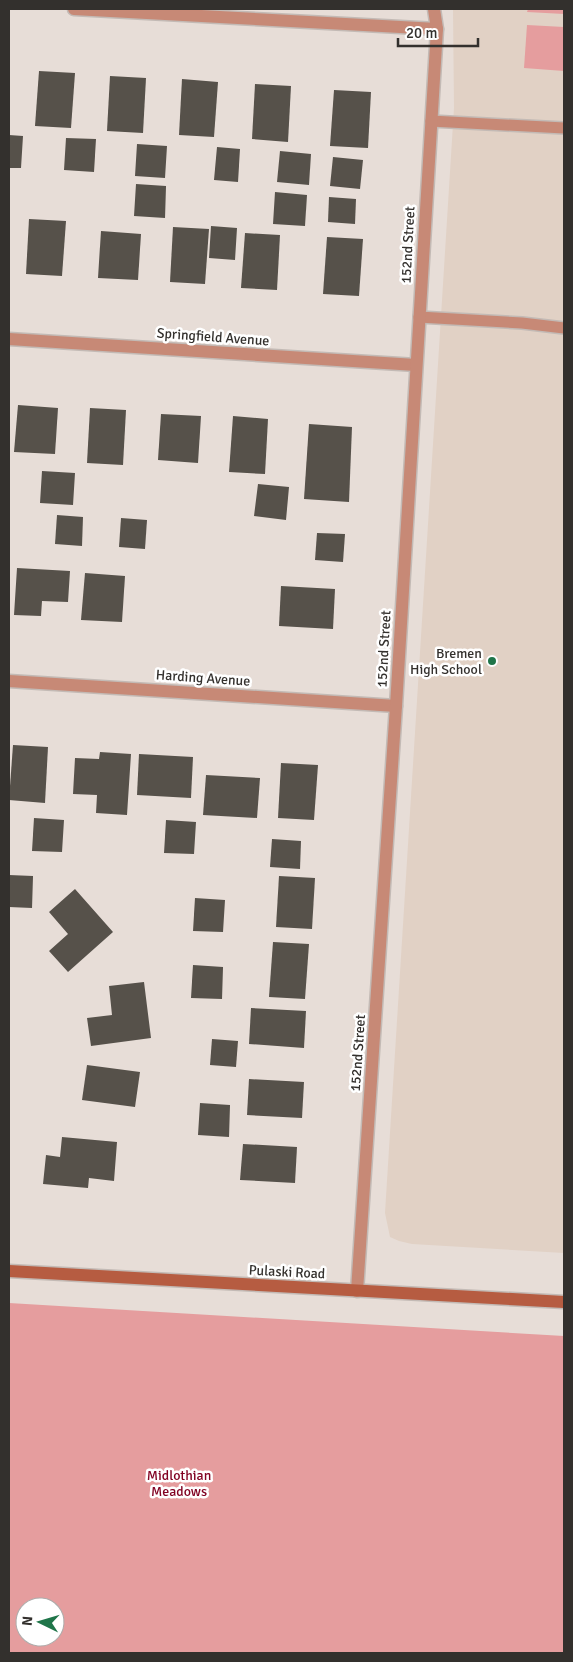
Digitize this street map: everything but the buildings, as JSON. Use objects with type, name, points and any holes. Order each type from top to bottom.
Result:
[{"type":"main road","name":"Pulaski Road","points":[[9,1271],[564,1302]]},
{"type":"street","points":[[74,9],[437,29]]},
{"type":"street","name":"152nd Street","points":[[357,1291],[396,706],[437,29],[434,9]]},
{"type":"street","name":"Springfield Avenue","points":[[9,339],[416,365]]},
{"type":"street","name":"Harding Avenue","points":[[9,681],[396,706]]},
{"type":"lane","points":[[431,121],[564,128]]},
{"type":"lane","points":[[419,317],[522,323],[564,328]]},
{"type":"shaded area","name":"Bremen High School","points":[[453,9],[564,9],[564,1253],[412,1244],[390,1237],[385,1213],[454,108]]},
{"type":"green space","points":[[528,9],[564,9],[564,14],[527,12]]},
{"type":"green space","points":[[527,25],[564,27],[564,71],[524,68]]},
{"type":"green space","name":"Midlothian Meadows","points":[[9,1303],[564,1336],[564,1653],[9,1653]]},
{"type":"place","name":"Bremen High School","points":[[492,661]]}]
